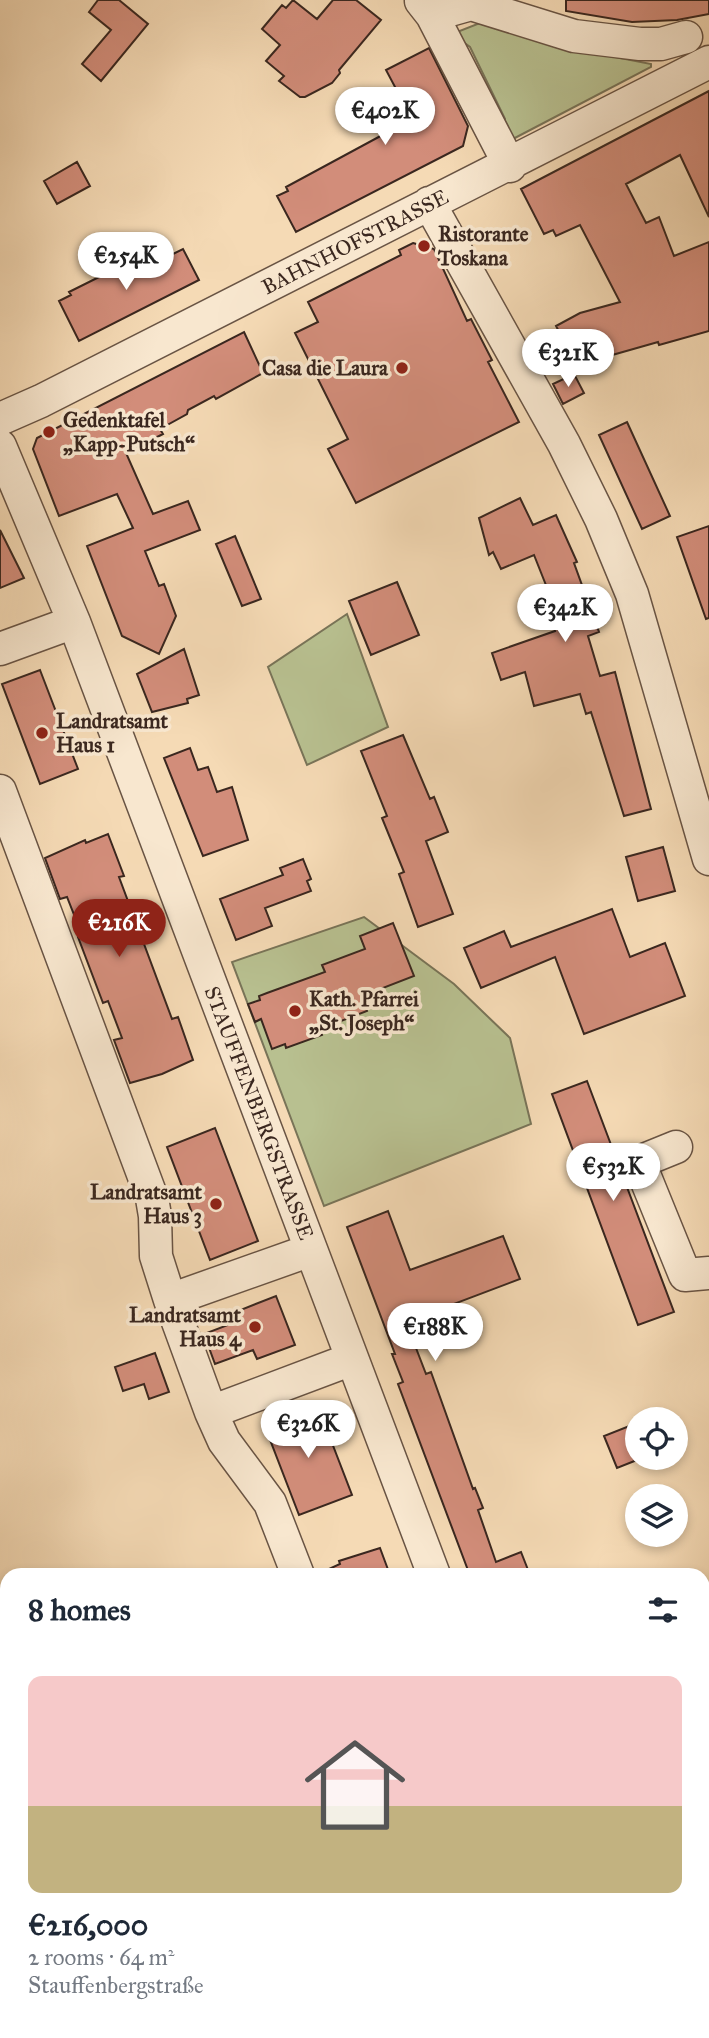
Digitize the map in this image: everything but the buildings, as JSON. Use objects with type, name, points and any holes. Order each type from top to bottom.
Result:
[{"type":"street","points":[[510,166],[426,8],[471,4],[574,36],[640,44],[661,44],[686,37]]},
{"type":"street","name":"BAHNHOFSTRASSE","points":[[0,419],[41,401],[429,203],[510,166],[709,62]]},
{"type":"street","points":[[429,203],[564,443],[601,519],[632,594],[701,804],[709,859]]},
{"type":"street","name":"STAUFFENBERGSTRASSE","points":[[0,446],[74,622],[431,1568]]},
{"type":"street","points":[[0,649],[74,622]]},
{"type":"street","points":[[0,791],[152,1198],[156,1256],[211,1412],[224,1441],[270,1503],[295,1568]]},
{"type":"street","points":[[676,1147],[639,1162],[685,1275],[709,1273]]},
{"type":"street","name":"STAUFFENBERGSTRASSE","points":[[170,1300],[311,1250]]},
{"type":"street","points":[[211,1412],[352,1359]]},
{"type":"green space","points":[[490,19],[569,48],[651,64],[651,67],[511,140],[504,124],[505,119],[470,47],[452,34]]},
{"type":"green space","points":[[347,614],[388,727],[307,765],[268,667]]},
{"type":"green space","points":[[364,917],[454,984],[510,1038],[531,1124],[324,1206],[232,962]]},
{"type":"place","name":"Ristorante Toskana","points":[[424,246]]},
{"type":"place","name":"Casa die Laura","points":[[402,368]]},
{"type":"place","name":"Gedenktafel „Kapp-Putsch“","points":[[49,432]]},
{"type":"place","name":"Landratsamt Haus 1","points":[[42,733]]},
{"type":"place","name":"Kath. Pfarrei „St. Joseph“","points":[[295,1011]]},
{"type":"place","name":"Landratsamt Haus 3","points":[[216,1204]]},
{"type":"place","name":"Landratsamt Haus 4","points":[[255,1327]]}]
